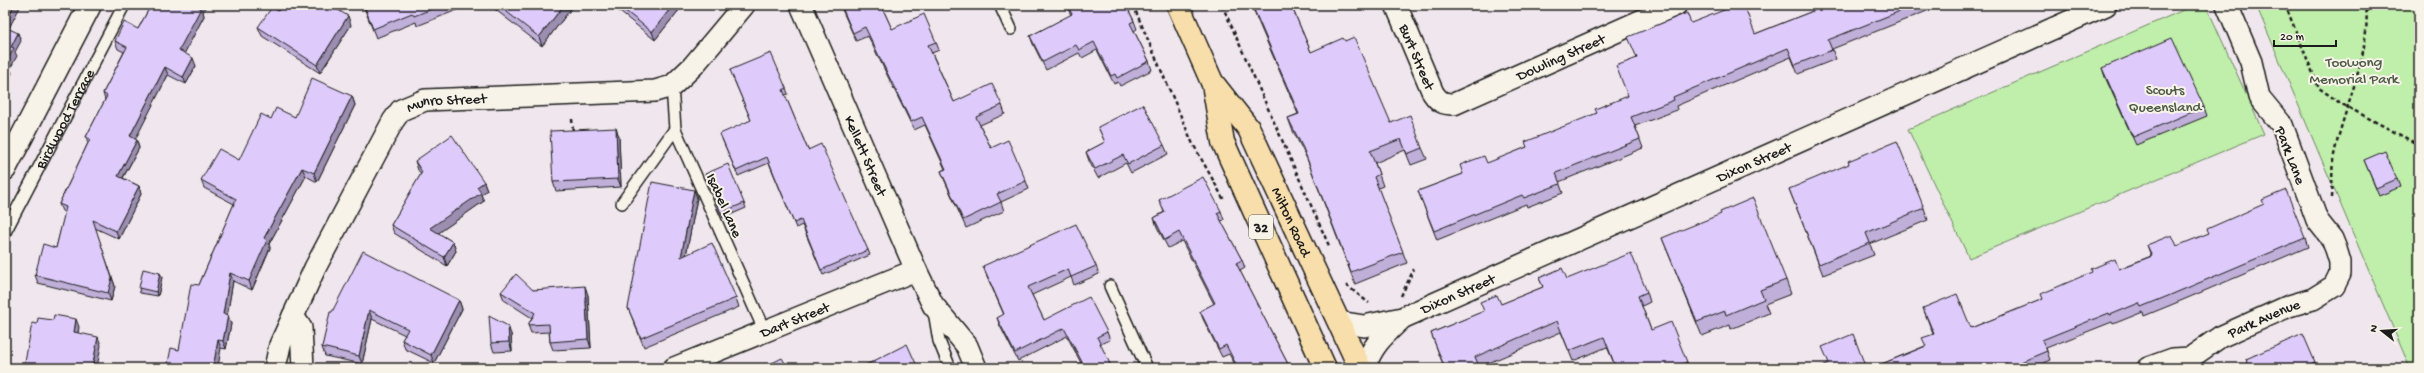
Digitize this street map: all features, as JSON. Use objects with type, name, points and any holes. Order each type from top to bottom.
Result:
[{"type":"main road","name":"Milton Road","points":[[1178,5],[1212,82],[1223,142],[1325,368]]},
{"type":"main road","name":"Milton Road","points":[[1212,82],[1249,129],[1360,368]]},
{"type":"street","name":"Birdwood Terrace","points":[[5,169],[90,5]]},
{"type":"street","name":"Munro Street","points":[[275,368],[280,345],[315,268],[393,121],[402,110],[425,100],[636,94],[672,86],[693,66],[744,5]]},
{"type":"street","name":"Kellett Street","points":[[801,5],[916,270],[933,305],[966,346],[976,368]]},
{"type":"street","name":"Burt Street","points":[[1396,5],[1433,93],[1438,100],[1444,104]]},
{"type":"street","name":"Dowling Street","points":[[1444,104],[1454,104],[1464,101],[1676,5]]},
{"type":"street","name":"Dixon Street","points":[[1339,322],[1364,326],[2106,5]]},
{"type":"street","name":"Park Lane","points":[[2227,5],[2251,62],[2259,97],[2282,125],[2314,215],[2332,239]]},
{"type":"street","name":"Park Avenue","points":[[2148,368],[2173,359],[2192,363],[2220,338],[2289,306],[2312,298],[2334,286],[2340,274],[2340,262],[2332,239]]},
{"type":"street","name":"Dart Street","points":[[674,368],[916,270]]},
{"type":"street","name":"Dixon Street","points":[[1365,368],[1370,354],[1400,310]]},
{"type":"street","points":[[293,316],[301,328],[303,368]]},
{"type":"lane","name":"Birdwood Terrace","points":[[5,232],[124,5]]},
{"type":"lane","points":[[1000,5],[1011,29]]},
{"type":"lane","name":"Isabel Lane","points":[[672,86],[674,129],[765,332]]},
{"type":"lane","points":[[622,203],[674,129]]},
{"type":"lane","points":[[1110,286],[1147,368]]},
{"type":"lane","name":"Kellett Street","points":[[933,305],[939,340],[950,368]]},
{"type":"path","points":[[1133,5],[1192,142],[1225,202]]},
{"type":"path","points":[[1222,5],[1331,252]]},
{"type":"path","points":[[2284,5],[2286,6],[2319,88],[2347,108],[2419,145]]},
{"type":"path","points":[[2314,215],[2332,199],[2334,157],[2364,48],[2367,27],[2366,5]]},
{"type":"path","points":[[566,134],[573,133],[572,118]]},
{"type":"path","points":[[1400,310],[1414,269]]},
{"type":"path","points":[[1343,279],[1351,290],[1375,306]]},
{"type":"green space","name":"Scouts Queensland","points":[[2195,5],[2206,5],[2264,134],[1969,258],[1908,129]]},
{"type":"green space","name":"Toowong Memorial Park","points":[[2256,5],[2419,5],[2419,368],[2410,368]]},
{"type":"building","points":[[5,5],[14,5],[5,23]]},
{"type":"building","points":[[151,5],[199,5],[198,7],[201,8],[179,50],[193,58],[183,77],[165,67],[130,136],[137,140],[118,176],[139,186],[116,231],[93,220],[112,278],[108,293],[35,275],[43,244],[56,248],[66,207],[59,204],[90,139],[86,137],[107,96],[103,93],[127,47],[115,41],[124,22],[138,29]]},
{"type":"building","points":[[282,5],[330,5],[348,16],[317,65],[258,27],[272,7],[278,11]]},
{"type":"building","points":[[364,5],[442,5],[414,16],[412,13],[373,29]]},
{"type":"building","points":[[498,5],[564,5],[539,37]]},
{"type":"building","points":[[618,5],[673,5],[652,32]]},
{"type":"building","points":[[841,5],[881,5],[892,29],[924,14],[936,42],[928,45],[954,102],[992,84],[1002,105],[976,117],[991,148],[1008,140],[1026,181],[997,194],[1001,202],[963,220],[941,171],[946,169],[922,117],[911,122],[865,27],[853,33]]},
{"type":"building","points":[[1067,5],[1126,5],[1134,21],[1130,23],[1149,61],[1117,78],[1115,74],[1111,76],[1094,42],[1079,50],[1076,45],[1043,62],[1030,36],[1072,14]]},
{"type":"building","points":[[1252,5],[1291,5],[1311,52],[1343,38],[1345,41],[1354,37],[1391,123],[1410,115],[1422,148],[1407,154],[1401,139],[1370,151],[1379,174],[1374,177],[1403,252],[1351,272],[1303,148],[1288,118],[1299,114]]},
{"type":"building","points":[[1737,5],[1744,5],[1755,34],[1828,5],[1915,5],[1828,40],[1832,50],[1795,65],[1788,48],[1673,97],[1674,100],[1631,117],[1640,139],[1556,173],[1560,184],[1524,198],[1522,195],[1434,231],[1418,191],[1463,174],[1460,165],[1484,156],[1487,163],[1527,147],[1525,142],[1597,113],[1595,109],[1628,96],[1616,66],[1637,58],[1628,37],[1687,13],[1691,23]]},
{"type":"building","points":[[5,27],[18,33],[11,47],[14,48],[6,63],[9,65],[5,72]]},
{"type":"building","points":[[2172,38],[2204,107],[2133,137],[2102,68]]},
{"type":"building","points":[[771,53],[786,88],[783,90],[808,150],[821,144],[868,250],[821,270],[801,220],[794,223],[767,157],[736,171],[720,134],[751,120],[730,70]]},
{"type":"building","points":[[312,78],[352,96],[314,173],[302,168],[264,238],[267,240],[249,281],[230,273],[223,314],[228,315],[223,341],[218,340],[213,368],[167,368],[171,348],[179,350],[191,284],[199,285],[236,199],[201,180],[219,149],[239,160],[261,114],[271,119],[276,108],[295,117]]},
{"type":"building","points":[[1143,104],[1164,145],[1128,164],[1123,155],[1095,169],[1086,152],[1105,142],[1098,127]]},
{"type":"building","points":[[616,128],[618,179],[553,182],[550,131]]},
{"type":"building","points":[[452,135],[484,182],[477,187],[481,193],[430,228],[453,242],[444,257],[391,225],[422,172],[415,161]]},
{"type":"building","points":[[1897,141],[1924,208],[1866,233],[1870,243],[1819,264],[1789,189],[1849,164],[1848,161]]},
{"type":"building","points":[[2385,151],[2397,179],[2376,188],[2364,160]]},
{"type":"building","points":[[728,164],[744,203],[721,213],[705,174]]},
{"type":"building","points":[[1203,177],[1221,211],[1217,213],[1242,260],[1236,263],[1290,368],[1238,368],[1226,345],[1219,349],[1200,311],[1215,303],[1179,232],[1165,240],[1154,218],[1165,212],[1159,200]]},
{"type":"building","points":[[652,182],[694,190],[681,257],[712,243],[736,298],[641,338],[628,308]]},
{"type":"building","points":[[2286,190],[2305,238],[2141,307],[2139,303],[2110,315],[2109,313],[2042,340],[2047,351],[2009,367],[2007,363],[1996,368],[1872,368],[1926,346],[1922,338],[1934,334],[1923,308],[1957,294],[1971,328],[2043,299],[2041,294],[2092,272],[2091,269],[2115,259],[2119,269],[2152,256],[2147,245],[2172,235],[2177,246],[2209,233],[2207,229],[2264,204],[2262,200]]},
{"type":"building","points":[[1753,198],[1786,280],[1760,290],[1764,299],[1726,315],[1725,311],[1697,322],[1662,238],[1721,214],[1720,212]]},
{"type":"building","points":[[1076,224],[1096,266],[1071,277],[1068,269],[1028,287],[1044,320],[1089,297],[1107,332],[1097,337],[1112,368],[1070,368],[1082,362],[1064,328],[1015,353],[997,318],[1004,314],[983,266]]},
{"type":"building","points":[[363,251],[459,300],[431,355],[402,340],[408,329],[369,310],[359,356],[322,347],[330,312],[332,312]]},
{"type":"building","points":[[1631,253],[1647,292],[1638,296],[1651,330],[1671,322],[1687,362],[1672,368],[1616,368],[1604,337],[1569,351],[1557,321],[1475,357],[1480,368],[1440,368],[1444,366],[1431,333],[1484,311],[1480,302],[1497,295],[1501,304],[1543,287],[1539,278],[1562,268],[1567,279]]},
{"type":"building","points":[[143,269],[160,273],[156,292],[139,288]]},
{"type":"building","points":[[516,274],[533,290],[585,286],[588,339],[550,342],[549,324],[528,325],[535,313],[501,292]]},
{"type":"building","points":[[54,315],[76,319],[74,332],[98,337],[92,368],[24,368],[32,323],[37,324],[38,318],[53,320]]},
{"type":"building","points":[[489,316],[508,326],[509,342],[491,343]]},
{"type":"building","points":[[1853,334],[1866,368],[1817,368],[1829,363],[1822,347]]},
{"type":"building","points":[[2303,334],[2315,362],[2301,368],[2243,368],[2249,365],[2246,359]]},
{"type":"building","points":[[907,344],[918,368],[860,368]]},
{"type":"building","points":[[782,358],[788,368],[764,367]]}]
